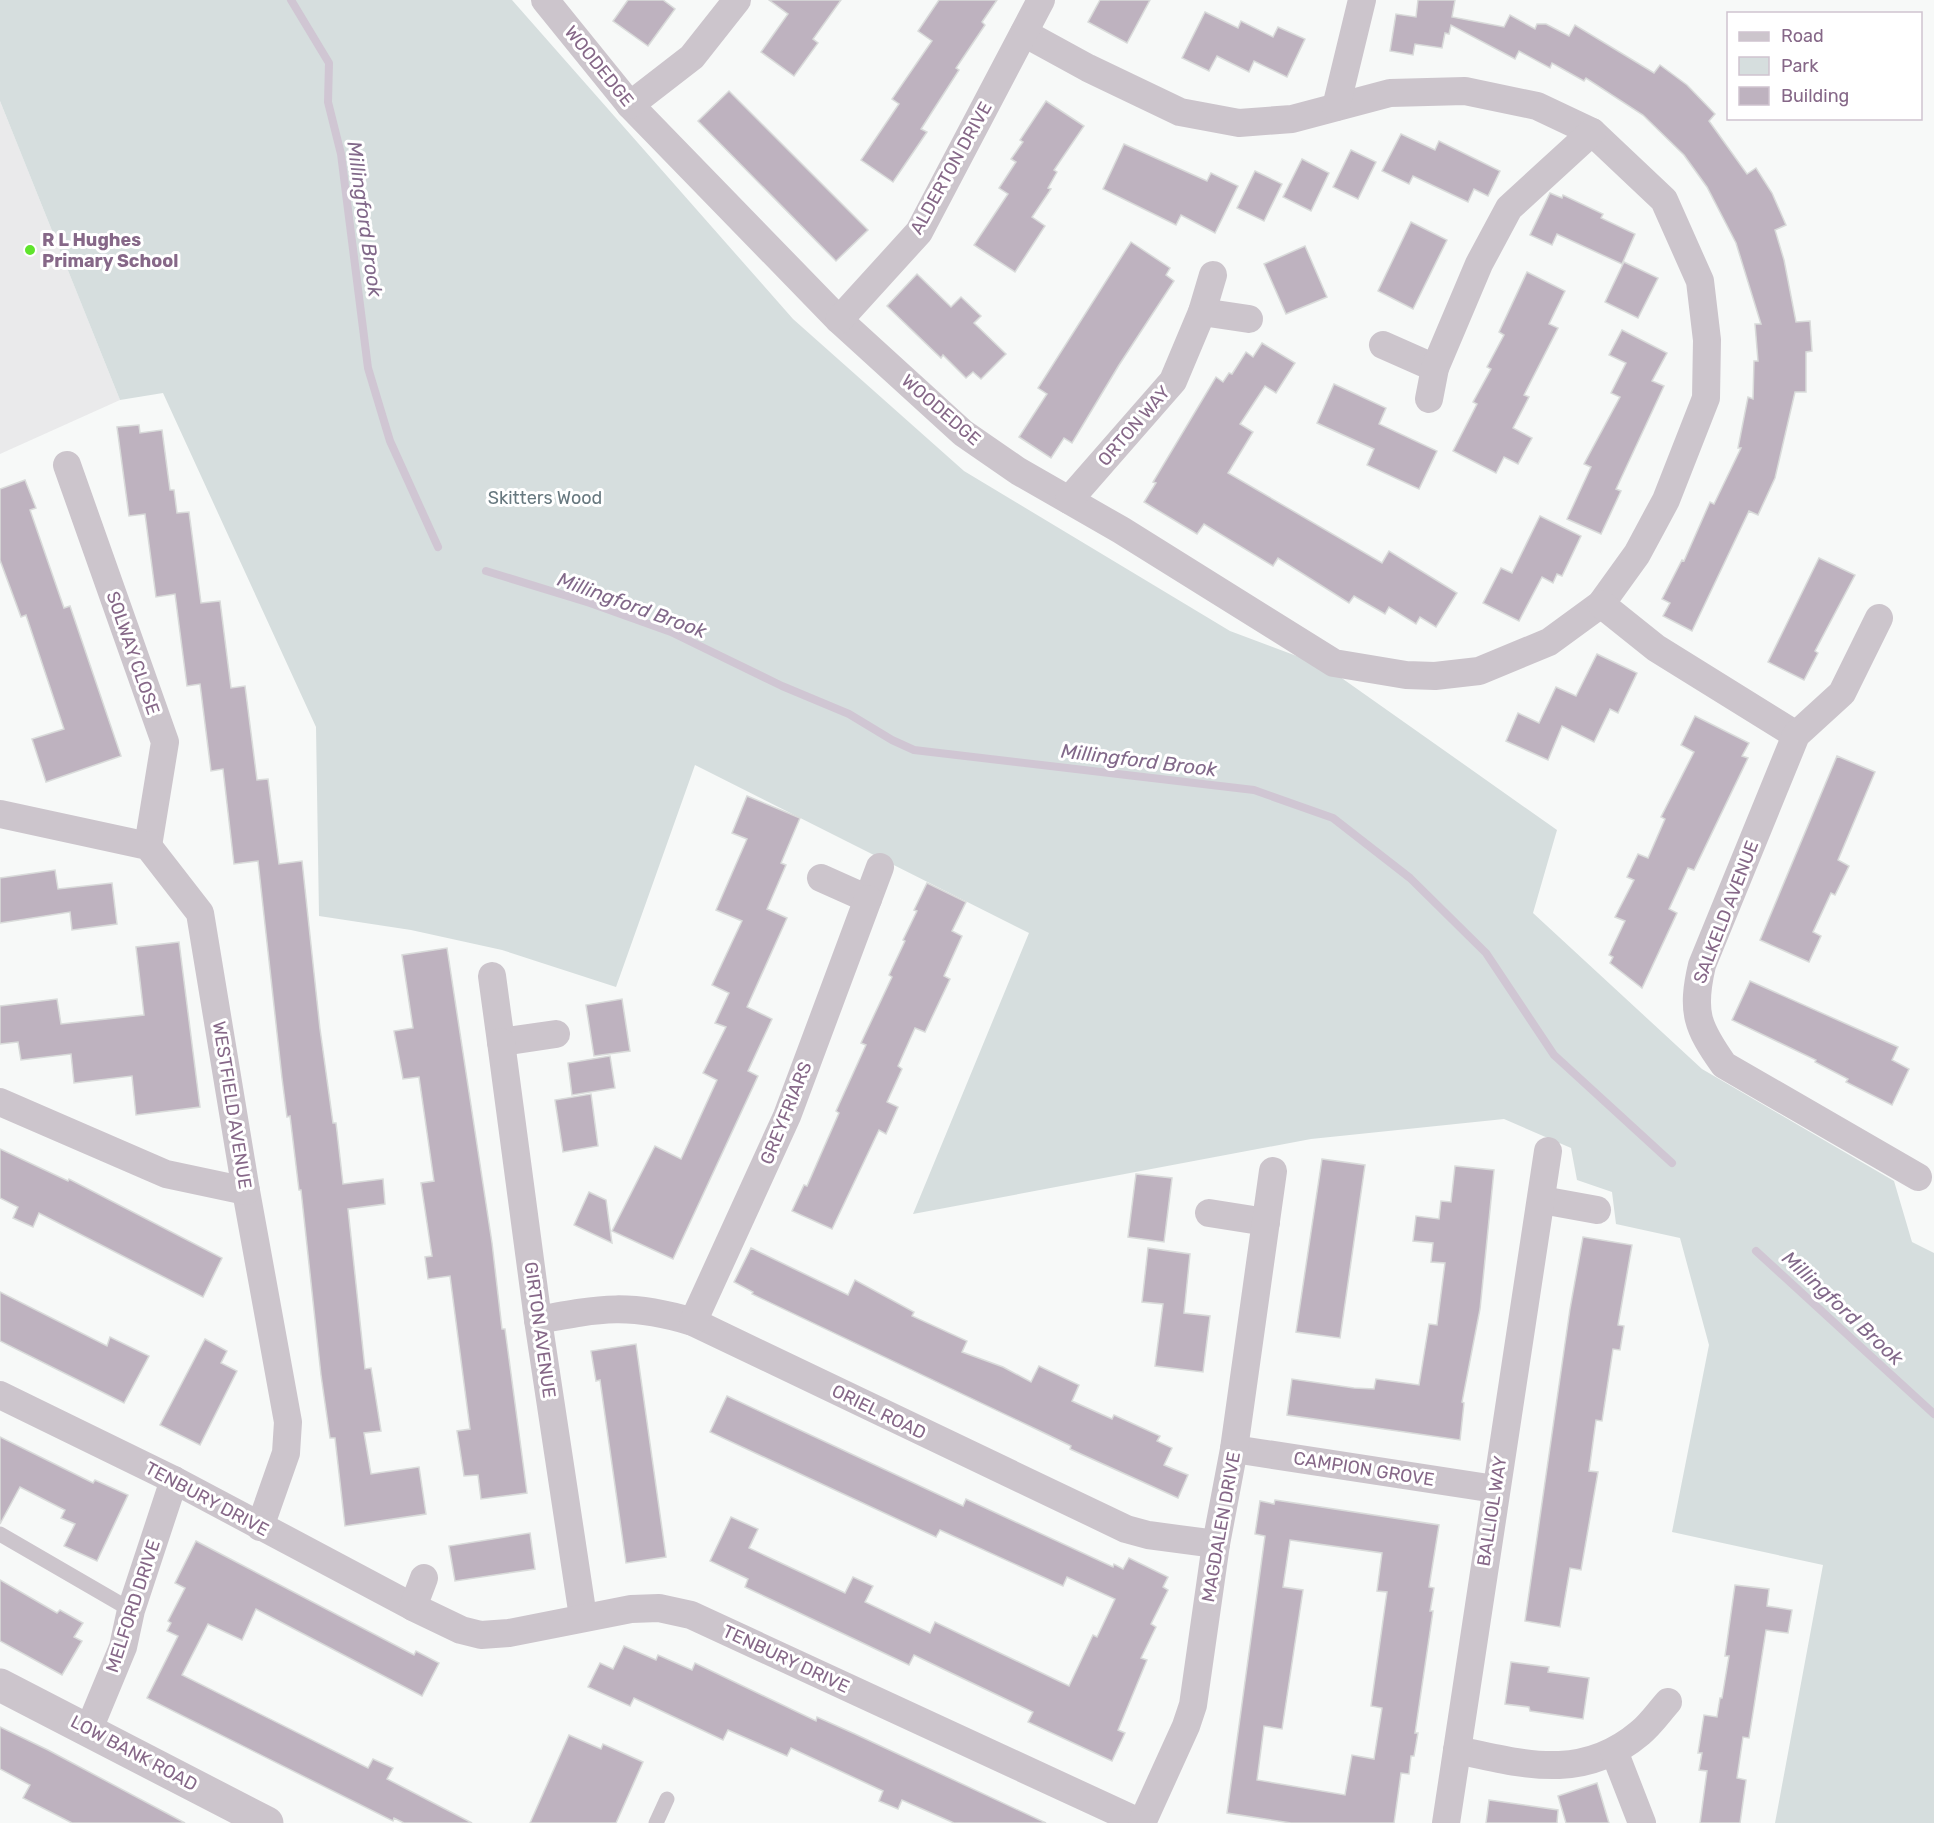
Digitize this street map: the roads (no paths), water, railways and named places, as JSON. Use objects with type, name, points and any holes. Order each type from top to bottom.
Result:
[{"type":"street","name":"WOODEDGE","points":[[545,0],[630,105],[839,320],[963,434],[1018,471],[1334,663],[1406,675],[1436,676],[1479,671],[1549,642],[1601,604],[1637,554],[1666,500],[1706,398],[1707,340],[1700,281],[1664,200],[1592,132],[1537,106],[1465,91],[1390,93],[1292,118],[1239,123],[1180,112],[1088,68],[1024,33]]},
{"type":"street","points":[[630,105],[692,57],[737,0]]},
{"type":"street","name":"ALDERTON DRIVE","points":[[839,320],[919,232],[1041,0]]},
{"type":"street","points":[[1336,107],[1362,0]]},
{"type":"street","points":[[1429,399],[1435,368],[1479,264],[1509,208],[1592,132]]},
{"type":"street","name":"ORTON WAY","points":[[1069,500],[1173,381],[1202,312],[1213,276]]},
{"type":"street","points":[[1202,312],[1250,319]]},
{"type":"street","points":[[1383,345],[1435,368]]},
{"type":"street","name":"SOLWAY CLOSE","points":[[67,465],[165,742],[148,846]]},
{"type":"street","points":[[1601,604],[1656,648],[1796,735]]},
{"type":"street","name":"SALKELD AVENUE","points":[[1879,618],[1842,693],[1796,735],[1702,965],[1695,995],[1703,1035],[1724,1065],[1910,1163]]},
{"type":"street","points":[[0,814],[148,846]]},
{"type":"street","name":"WESTFIELD AVENUE","points":[[148,846],[200,913],[246,1191],[288,1422],[286,1453],[260,1527]]},
{"type":"street","name":"GREYFRIARS","points":[[693,1322],[787,1116],[880,867]]},
{"type":"street","points":[[821,878],[868,900]]},
{"type":"street","name":"GIRTON AVENUE","points":[[492,976],[538,1320],[583,1617]]},
{"type":"street","points":[[501,1042],[556,1034]]},
{"type":"street","points":[[0,1102],[166,1174],[246,1191]]},
{"type":"street","name":"BALLIOL WAY","points":[[1446,1823],[1548,1150]]},
{"type":"street","name":"MAGDALEN DRIVE","points":[[1141,1823],[1193,1706],[1216,1544],[1234,1449],[1273,1171]]},
{"type":"street","points":[[1542,1200],[1597,1210]]},
{"type":"street","points":[[1209,1213],[1266,1222]]},
{"type":"street","name":"ORIEL ROAD","points":[[538,1320],[609,1308],[633,1308],[660,1312],[693,1322],[1126,1529],[1148,1535],[1216,1544]]},
{"type":"street","name":"TENBURY DRIVE","points":[[0,1395],[174,1480],[413,1607],[461,1629],[481,1635],[509,1633],[632,1609],[659,1608],[691,1615],[1141,1823]]},
{"type":"street","name":"CAMPION GROVE","points":[[1234,1449],[1495,1490]]},
{"type":"street","name":"MELFORD DRIVE","points":[[89,1729],[123,1647],[131,1610],[174,1480]]},
{"type":"street","points":[[413,1607],[424,1578]]},
{"type":"street","name":"LOW BANK ROAD","points":[[0,1685],[267,1823]]},
{"type":"street","points":[[1457,1750],[1539,1767],[1590,1761],[1614,1751],[1641,1733],[1668,1702]]},
{"type":"street","points":[[1614,1751],[1642,1823]]},
{"type":"lane","points":[[0,1534],[131,1610]]},
{"type":"lane","points":[[656,1823],[667,1799]]},
{"type":"waterway","name":"Millingford Brook","points":[[291,0],[329,63],[328,102],[341,154],[368,368],[390,441],[438,547]]},
{"type":"waterway","name":"Millingford Brook","points":[[486,571],[590,603],[671,632],[782,686],[849,714],[892,740],[914,750],[1254,790],[1333,818],[1410,878],[1486,953],[1554,1055],[1672,1163]]},
{"type":"waterway","name":"Millingford Brook","points":[[1756,1251],[1934,1414]]},
{"type":"place","name":"R L Hughes Primary School","points":[[30,250]]},
{"type":"park label","name":"Skitters Wood","points":[[545,498]]}]
